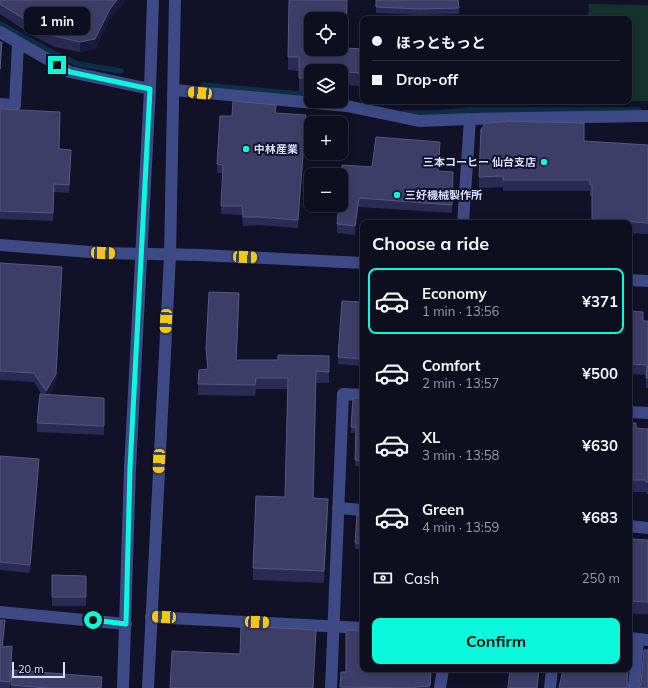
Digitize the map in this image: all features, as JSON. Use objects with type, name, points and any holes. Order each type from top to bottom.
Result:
[{"type":"street","points":[[123,688],[130,468],[142,254],[153,0]]},
{"type":"street","points":[[148,688],[170,255],[175,0]]},
{"type":"street","points":[[0,32],[18,44],[70,72],[150,89]]},
{"type":"street","points":[[0,104],[15,105],[18,44]]},
{"type":"street","points":[[174,90],[346,106],[419,121],[648,116]]},
{"type":"street","points":[[463,220],[470,119]]},
{"type":"street","points":[[0,245],[103,253],[360,263]]},
{"type":"street","points":[[632,280],[648,281]]},
{"type":"street","points":[[332,688],[343,394],[360,395]]},
{"type":"street","points":[[632,412],[648,413]]},
{"type":"street","points":[[338,508],[360,510]]},
{"type":"street","points":[[632,526],[648,528]]},
{"type":"street","points":[[0,612],[126,624]]},
{"type":"street","points":[[151,616],[360,628]]},
{"type":"street","points":[[634,688],[638,639]]},
{"type":"street","points":[[440,688],[443,672]]},
{"type":"street","points":[[550,688],[552,672]]},
{"type":"green space","points":[[589,4],[648,5],[648,101],[632,101],[632,16],[588,16]]},
{"type":"building","points":[[0,0],[117,0],[110,9],[95,39],[80,42],[55,36],[35,26],[0,4]]},
{"type":"building","points":[[289,0],[347,0],[347,12],[304,12],[304,56],[348,56],[348,48],[360,49],[360,73],[348,72],[348,64],[304,64],[304,78],[299,78],[299,57],[288,57]]},
{"type":"building","points":[[376,0],[458,0],[459,8],[420,9],[376,7]]},
{"type":"building","points":[[0,42],[2,42],[0,69]]},
{"type":"building","points":[[233,101],[276,105],[275,113],[306,115],[304,116],[304,141],[298,220],[243,217],[242,206],[221,206],[223,165],[217,164],[220,116],[232,116]]},
{"type":"building","points":[[0,109],[60,112],[59,149],[71,150],[69,185],[54,184],[53,213],[0,211]]},
{"type":"building","points":[[486,123],[584,123],[584,141],[648,145],[648,223],[632,222],[632,220],[592,219],[592,185],[590,185],[590,180],[503,180],[503,176],[479,177],[481,129]]},
{"type":"building","points":[[376,137],[440,142],[438,171],[453,172],[452,205],[359,198],[355,226],[337,224],[338,212],[348,212],[348,168],[342,168],[342,165],[372,167]]},
{"type":"building","points":[[0,263],[62,267],[56,374],[46,391],[34,373],[0,371]]},
{"type":"building","points":[[209,292],[239,293],[236,360],[278,360],[278,355],[329,356],[329,372],[316,371],[313,498],[328,499],[324,571],[253,568],[256,496],[285,497],[288,378],[256,378],[255,385],[198,384],[199,370],[208,369],[206,349]]},
{"type":"building","points":[[342,301],[360,302],[360,359],[338,357]]},
{"type":"building","points":[[632,311],[643,312],[643,321],[648,321],[648,378],[646,378],[647,365],[632,364]]},
{"type":"building","points":[[40,394],[104,398],[104,426],[37,423]]},
{"type":"building","points":[[353,398],[360,398],[360,461],[355,460],[356,427],[351,427]]},
{"type":"building","points":[[632,423],[636,423],[636,428],[648,429],[648,482],[646,482],[646,480],[632,480]]},
{"type":"building","points":[[0,456],[39,459],[30,565],[0,562]]},
{"type":"building","points":[[357,515],[360,515],[360,543],[355,543]]},
{"type":"building","points":[[632,539],[648,540],[648,602],[632,601]]},
{"type":"building","points":[[52,575],[86,576],[86,597],[52,597]]},
{"type":"building","points":[[0,620],[5,620],[2,647],[12,646],[10,682],[0,681]]},
{"type":"building","points":[[241,626],[316,630],[313,688],[170,688],[172,651],[240,654]]},
{"type":"building","points":[[346,630],[360,631],[360,672],[431,672],[430,686],[415,688],[340,687],[341,672],[346,672]]},
{"type":"building","points":[[644,650],[648,650],[648,688],[637,688],[641,683]]},
{"type":"building","points":[[12,670],[102,677],[101,688],[47,688],[11,685]]},
{"type":"building","points":[[510,672],[539,672],[537,688],[508,688]]},
{"type":"building","points":[[562,672],[628,672],[627,682],[630,688],[559,688]]},
{"type":"waterway","points":[[0,24],[53,53],[78,64],[121,71]]},
{"type":"waterway","points":[[203,85],[304,94]]},
{"type":"waterway","points":[[404,113],[435,113],[471,110],[639,110]]},
{"type":"place","name":"中林産業","points":[[246,149]]},
{"type":"place","name":"三本コーヒー 仙台支店","points":[[544,162]]},
{"type":"place","name":"三好機械製作所","points":[[397,195]]},
{"type":"route","points":[[57,65],[70,72],[150,89],[130,468],[126,624],[93,620]]}]
